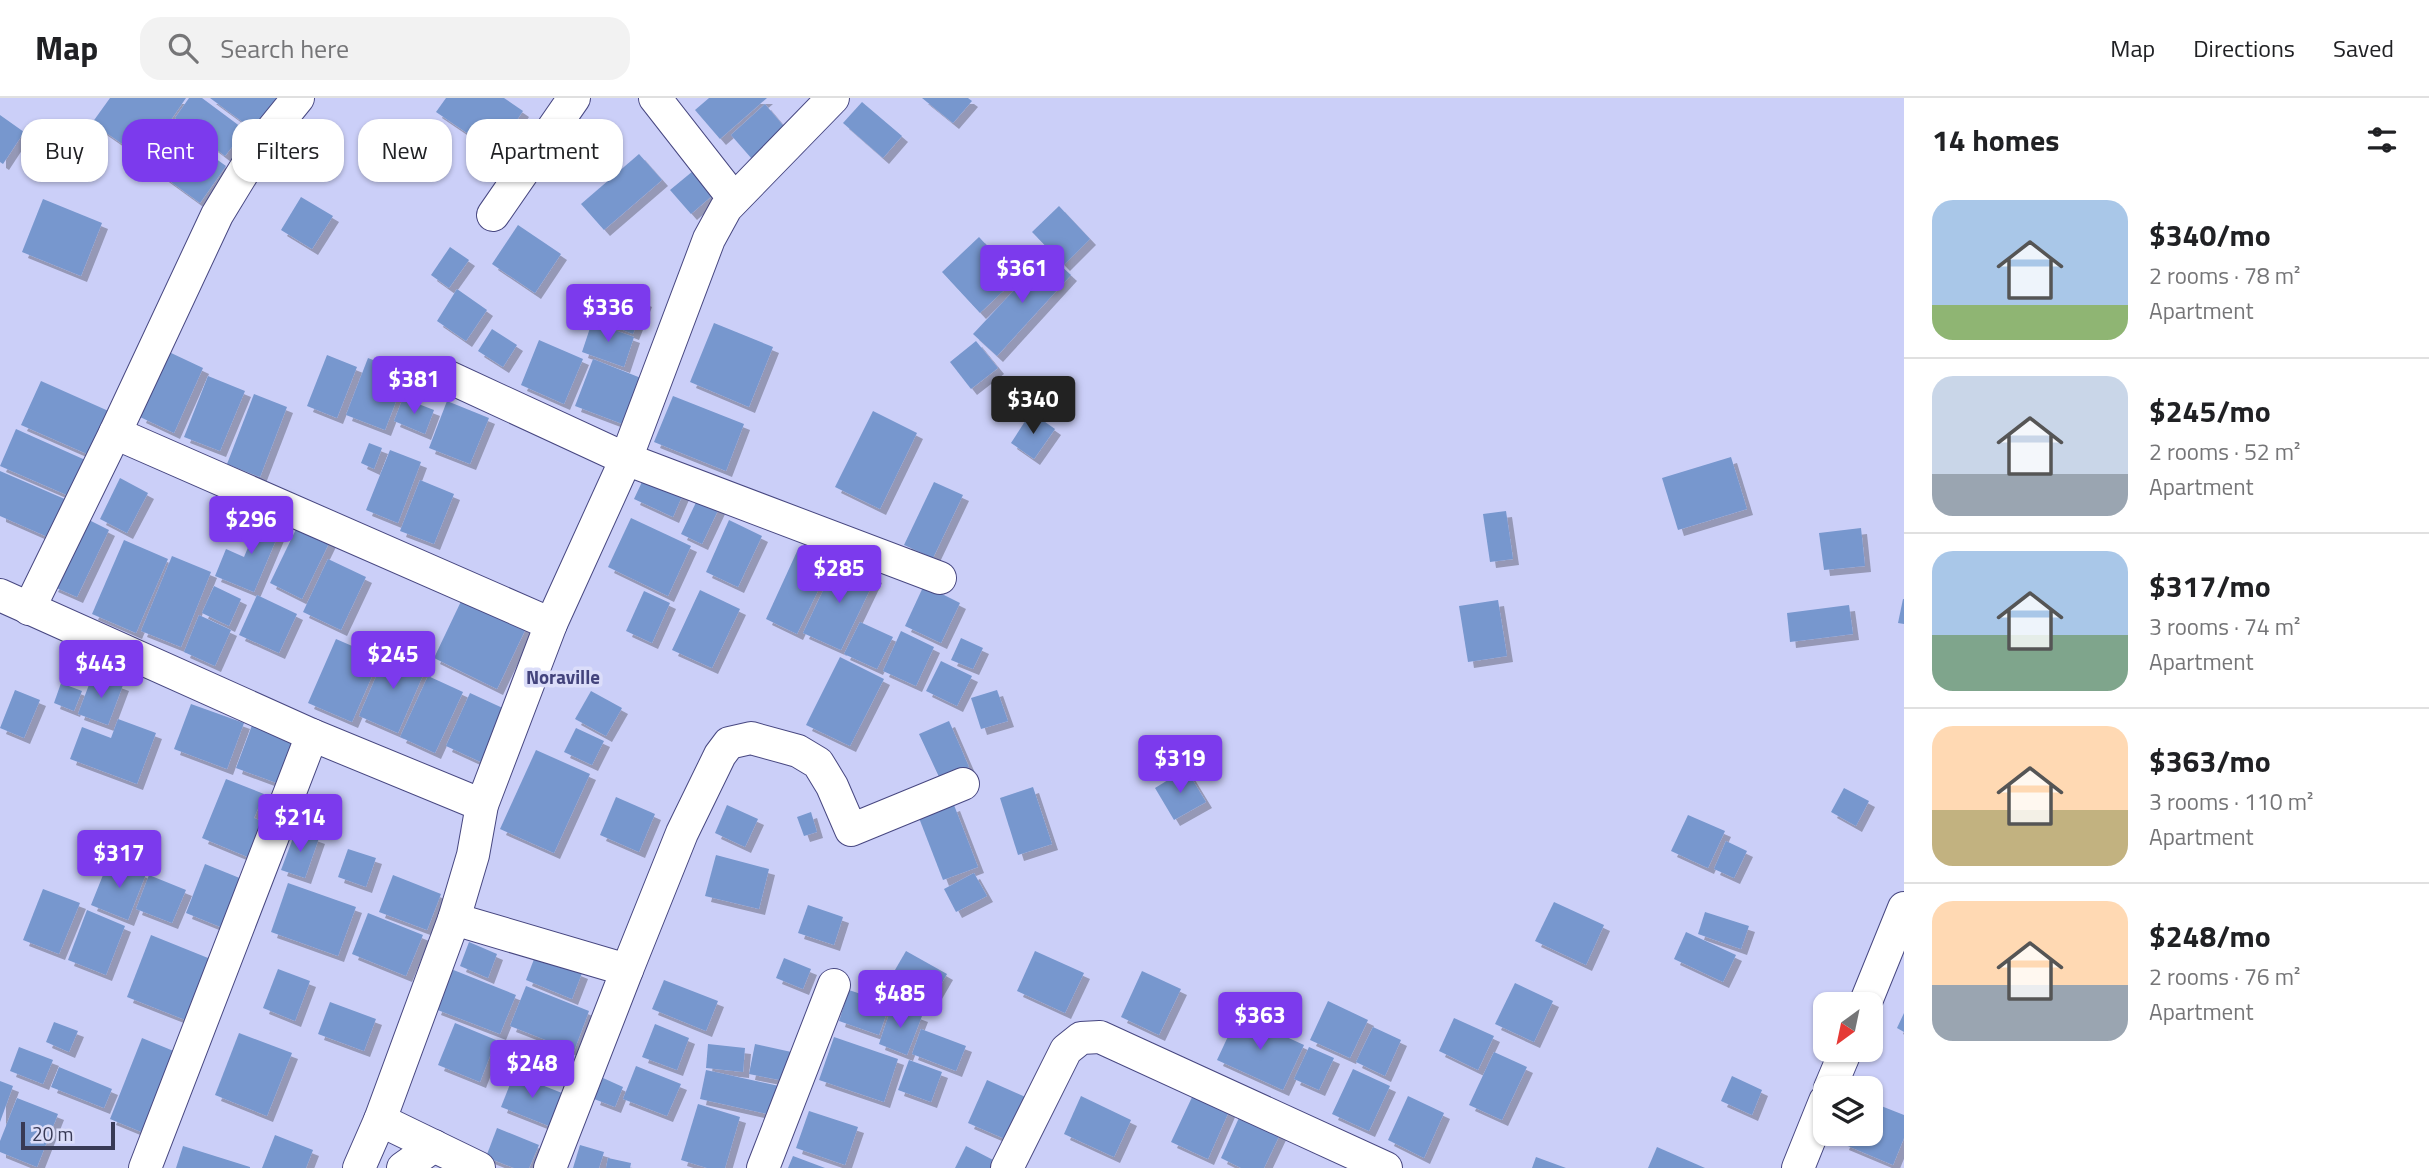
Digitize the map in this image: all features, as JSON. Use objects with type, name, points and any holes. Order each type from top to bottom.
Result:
[{"type":"street","points":[[29,609],[116,433],[217,215],[259,146],[298,98]]},
{"type":"street","points":[[493,215],[574,98]]},
{"type":"street","points":[[655,98],[734,199]]},
{"type":"street","points":[[359,1168],[380,1120],[454,919],[473,855],[482,806],[551,624],[626,459],[709,240],[726,208],[833,98]]},
{"type":"street","points":[[440,373],[626,459],[940,578]]},
{"type":"street","points":[[116,433],[551,624]]},
{"type":"street","points":[[0,595],[312,735],[482,806]]},
{"type":"street","points":[[145,1168],[312,735]]},
{"type":"street","points":[[550,1168],[682,833],[720,755],[730,743],[751,738],[798,751],[818,763],[832,786],[851,830],[963,784]]},
{"type":"street","points":[[1869,992],[1904,908]]},
{"type":"street","points":[[454,919],[627,970]]},
{"type":"street","points":[[763,1168],[834,985]]},
{"type":"street","points":[[1017,1165],[1066,1050],[1081,1038],[1100,1037],[1386,1168]]},
{"type":"street","points":[[380,1120],[479,1168]]},
{"type":"street","points":[[1798,1168],[1813,1131]]},
{"type":"street","points":[[403,1168],[434,1146]]},
{"type":"building","points":[[110,98],[186,98],[172,119],[122,119],[122,144],[108,134],[108,119],[95,119]]},
{"type":"building","points":[[189,98],[202,98],[232,120],[232,147],[225,156],[218,151],[218,119],[175,118]]},
{"type":"building","points":[[210,98],[287,98],[274,119],[239,119]]},
{"type":"building","points":[[446,98],[504,98],[523,111],[518,119],[466,119],[466,132],[452,123],[452,119],[446,119],[436,112]]},
{"type":"building","points":[[709,98],[767,98],[720,139],[695,110]]},
{"type":"building","points":[[922,98],[968,98],[972,101],[953,123]]},
{"type":"building","points":[[862,102],[902,136],[883,158],[843,123]]},
{"type":"building","points":[[765,104],[786,129],[752,159],[731,135]]},
{"type":"building","points":[[0,115],[21,130],[21,137],[3,164],[0,162]]},
{"type":"building","points":[[639,154],[662,180],[604,230],[581,204],[607,182],[623,182],[623,168]]},
{"type":"building","points":[[218,160],[226,166],[218,177]]},
{"type":"building","points":[[693,171],[714,194],[691,214],[670,190]]},
{"type":"building","points":[[171,182],[215,182],[200,203]]},
{"type":"building","points":[[301,197],[333,216],[312,249],[281,230]]},
{"type":"building","points":[[43,199],[102,223],[81,276],[22,252]]},
{"type":"building","points":[[1059,206],[1090,239],[1064,265],[1032,232]]},
{"type":"building","points":[[518,225],[561,254],[535,293],[492,264]]},
{"type":"building","points":[[979,237],[1017,278],[980,313],[942,272]]},
{"type":"building","points":[[450,247],[469,260],[449,288],[431,275]]},
{"type":"building","points":[[1048,254],[1071,275],[997,356],[973,334]]},
{"type":"building","points":[[614,288],[646,301],[633,334],[600,321]]},
{"type":"building","points":[[457,289],[487,310],[466,341],[437,321]]},
{"type":"building","points":[[592,322],[634,337],[624,367],[582,352]]},
{"type":"building","points":[[714,323],[773,347],[749,407],[690,382]]},
{"type":"building","points":[[492,329],[517,345],[503,367],[478,351]]},
{"type":"building","points":[[539,340],[583,359],[564,404],[521,385]]},
{"type":"building","points":[[976,341],[998,368],[971,389],[950,362]]},
{"type":"building","points":[[169,352],[203,368],[174,433],[140,417]]},
{"type":"building","points":[[327,355],[357,367],[337,418],[307,406]]},
{"type":"building","points":[[368,358],[407,373],[385,430],[346,415]]},
{"type":"building","points":[[593,359],[651,382],[633,428],[575,406]]},
{"type":"building","points":[[208,376],[245,391],[220,451],[184,437]]},
{"type":"building","points":[[41,381],[113,413],[94,457],[21,425]]},
{"type":"building","points":[[254,394],[287,407],[260,477],[227,464]]},
{"type":"building","points":[[673,396],[744,424],[726,471],[654,442]]},
{"type":"building","points":[[403,398],[434,410],[425,434],[394,421]]},
{"type":"building","points":[[447,401],[489,418],[470,464],[429,448]]},
{"type":"building","points":[[873,411],[917,433],[880,509],[835,487]]},
{"type":"building","points":[[1031,412],[1055,429],[1034,459],[1011,443]]},
{"type":"building","points":[[16,429],[92,463],[76,499],[0,466]]},
{"type":"building","points":[[369,443],[382,448],[374,469],[361,463]]},
{"type":"building","points":[[390,450],[421,462],[398,523],[366,510]]},
{"type":"building","points":[[1731,457],[1747,509],[1678,530],[1662,478]]},
{"type":"building","points":[[648,469],[686,487],[673,517],[634,499]]},
{"type":"building","points":[[0,471],[67,500],[50,538],[0,516]]},
{"type":"building","points":[[120,478],[148,493],[127,533],[100,519]]},
{"type":"building","points":[[420,480],[454,494],[434,544],[400,531]]},
{"type":"building","points":[[934,482],[963,495],[933,558],[904,545]]},
{"type":"building","points":[[700,494],[721,504],[702,544],[681,534]]},
{"type":"building","points":[[1506,511],[1513,559],[1490,562],[1483,514]]},
{"type":"building","points":[[263,512],[284,521],[254,592],[215,576],[226,549],[244,557]]},
{"type":"building","points":[[85,518],[109,530],[77,597],[52,586]]},
{"type":"building","points":[[631,518],[691,546],[668,596],[608,567]]},
{"type":"building","points":[[729,520],[762,536],[738,587],[706,572]]},
{"type":"building","points":[[298,525],[330,541],[302,599],[270,583]]},
{"type":"building","points":[[1861,528],[1865,566],[1824,570],[1819,533]]},
{"type":"building","points":[[124,540],[168,559],[136,633],[92,614]]},
{"type":"building","points":[[799,547],[832,562],[797,634],[766,619]]},
{"type":"building","points":[[172,556],[211,572],[181,647],[141,631]]},
{"type":"building","points":[[328,559],[366,577],[341,630],[303,612]]},
{"type":"building","points":[[838,559],[876,577],[841,650],[803,633]]},
{"type":"building","points":[[924,585],[960,603],[941,643],[905,626]]},
{"type":"building","points":[[214,586],[241,599],[229,626],[202,613]]},
{"type":"building","points":[[700,590],[740,609],[712,668],[672,650]]},
{"type":"building","points":[[644,591],[670,603],[652,643],[626,631]]},
{"type":"building","points":[[465,593],[528,624],[497,689],[434,658]]},
{"type":"building","points":[[257,595],[297,614],[279,653],[239,635]]},
{"type":"building","points":[[1904,599],[1904,624],[1898,623]]},
{"type":"building","points":[[1498,600],[1507,656],[1468,662],[1459,606]]},
{"type":"building","points":[[1849,605],[1853,634],[1790,642],[1787,613]]},
{"type":"building","points":[[199,615],[231,630],[215,666],[184,652]]},
{"type":"building","points":[[860,622],[893,637],[877,669],[844,654]]},
{"type":"building","points":[[901,631],[934,647],[916,686],[883,671]]},
{"type":"building","points":[[961,638],[983,648],[973,669],[951,660]]},
{"type":"building","points":[[336,639],[380,658],[352,722],[308,703]]},
{"type":"building","points":[[95,648],[136,664],[130,680],[89,665]]},
{"type":"building","points":[[388,649],[427,666],[398,733],[359,716]]},
{"type":"building","points":[[840,657],[884,679],[850,746],[806,725]]},
{"type":"building","points":[[941,661],[972,676],[957,706],[926,691]]},
{"type":"building","points":[[93,674],[123,685],[108,725],[78,714]]},
{"type":"building","points":[[428,676],[463,692],[435,753],[400,737]]},
{"type":"building","points":[[61,683],[82,691],[74,711],[54,703]]},
{"type":"building","points":[[15,690],[40,700],[24,738],[0,728]]},
{"type":"building","points":[[997,690],[1008,721],[981,729],[971,698]]},
{"type":"building","points":[[591,691],[622,708],[606,736],[575,719]]},
{"type":"building","points":[[470,693],[507,710],[483,763],[446,746]]},
{"type":"building","points":[[191,704],[244,723],[227,769],[174,749]]},
{"type":"building","points":[[118,719],[156,733],[137,784],[70,759],[82,727],[111,738]]},
{"type":"building","points":[[254,720],[299,737],[282,785],[236,768]]},
{"type":"building","points":[[949,721],[969,767],[940,779],[919,734]]},
{"type":"building","points":[[576,728],[604,741],[592,765],[564,752]]},
{"type":"building","points":[[536,750],[590,774],[554,853],[500,829]]},
{"type":"building","points":[[1186,769],[1206,802],[1174,820],[1155,788]]},
{"type":"building","points":[[226,779],[264,794],[254,818],[269,824],[255,860],[202,838]]},
{"type":"building","points":[[1033,787],[1052,844],[1018,855],[1000,798]]},
{"type":"building","points":[[1844,788],[1869,801],[1856,826],[1831,812]]},
{"type":"building","points":[[616,797],[655,814],[639,852],[600,835]]},
{"type":"building","points":[[727,805],[758,819],[745,847],[715,833]]},
{"type":"building","points":[[954,805],[978,867],[943,880],[919,818]]},
{"type":"building","points":[[811,812],[817,832],[804,836],[797,817]]},
{"type":"building","points":[[1688,815],[1725,831],[1708,868],[1671,851]]},
{"type":"building","points":[[296,830],[319,838],[305,878],[281,870]]},
{"type":"building","points":[[1726,841],[1747,851],[1734,878],[1714,869]]},
{"type":"building","points":[[348,849],[376,858],[366,887],[338,877]]},
{"type":"building","points":[[716,855],[769,869],[759,909],[705,896]]},
{"type":"building","points":[[109,860],[146,874],[128,920],[91,905]]},
{"type":"building","points":[[205,864],[247,881],[228,930],[186,913]]},
{"type":"building","points":[[974,873],[987,896],[956,912],[944,889]]},
{"type":"building","points":[[149,875],[186,890],[172,923],[136,909]]},
{"type":"building","points":[[393,875],[441,894],[427,930],[379,912]]},
{"type":"building","points":[[288,883],[356,907],[338,956],[271,932]]},
{"type":"building","points":[[43,889],[80,903],[59,954],[23,940]]},
{"type":"building","points":[[1554,902],[1604,925],[1586,965],[1535,941]]},
{"type":"building","points":[[808,905],[843,917],[834,945],[798,933]]},
{"type":"building","points":[[87,910],[125,926],[106,975],[68,960]]},
{"type":"building","points":[[1705,912],[1749,926],[1741,949],[1698,934]]},
{"type":"building","points":[[368,913],[423,935],[406,976],[352,954]]},
{"type":"building","points":[[1686,932],[1736,955],[1723,982],[1674,959]]},
{"type":"building","points":[[151,935],[213,960],[188,1021],[127,997]]},
{"type":"building","points":[[469,942],[497,954],[488,978],[460,966]]},
{"type":"building","points":[[906,951],[947,974],[929,1005],[888,982]]},
{"type":"building","points":[[1035,951],[1084,973],[1065,1013],[1017,991]]},
{"type":"building","points":[[536,954],[582,973],[572,999],[526,980]]},
{"type":"building","points":[[784,958],[811,969],[803,989],[776,978]]},
{"type":"building","points":[[278,969],[310,981],[295,1021],[263,1008]]},
{"type":"building","points":[[451,969],[516,995],[500,1034],[435,1009]]},
{"type":"building","points":[[1142,971],[1181,989],[1159,1035],[1121,1017]]},
{"type":"building","points":[[664,980],[718,1001],[706,1031],[652,1009]]},
{"type":"building","points":[[1515,983],[1553,1001],[1534,1042],[1495,1024]]},
{"type":"building","points":[[526,986],[589,1011],[574,1051],[510,1026]]},
{"type":"building","points":[[849,990],[890,1004],[879,1035],[839,1021]]},
{"type":"building","points":[[1328,1001],[1368,1020],[1350,1058],[1310,1040]]},
{"type":"building","points":[[330,1002],[376,1019],[364,1051],[318,1034]]},
{"type":"building","points":[[892,1005],[922,1016],[907,1055],[879,1044]]},
{"type":"building","points":[[1904,1013],[1904,1032],[1897,1028]]},
{"type":"building","points":[[1238,1015],[1304,1045],[1283,1090],[1217,1060]]},
{"type":"building","points":[[1454,1018],[1494,1036],[1478,1070],[1439,1051]]},
{"type":"building","points":[[54,1022],[78,1031],[69,1052],[46,1042]]},
{"type":"building","points":[[455,1023],[496,1040],[480,1082],[438,1065]]},
{"type":"building","points":[[655,1024],[689,1038],[677,1070],[642,1057]]},
{"type":"building","points":[[1373,1027],[1401,1040],[1385,1076],[1356,1062]]},
{"type":"building","points":[[921,1029],[966,1046],[956,1071],[912,1054]]},
{"type":"building","points":[[239,1033],[292,1053],[267,1116],[215,1095]]},
{"type":"building","points":[[834,1037],[898,1059],[884,1102],[819,1080]]},
{"type":"building","points":[[142,1038],[176,1052],[144,1133],[110,1119]]},
{"type":"building","points":[[708,1044],[745,1048],[743,1072],[706,1068]]},
{"type":"building","points":[[755,1044],[796,1053],[790,1082],[749,1074]]},
{"type":"building","points":[[19,1047],[53,1060],[43,1084],[10,1071]]},
{"type":"building","points":[[1309,1047],[1334,1058],[1319,1090],[1294,1079]]},
{"type":"building","points":[[1494,1052],[1527,1067],[1502,1120],[1469,1105]]},
{"type":"building","points":[[909,1060],[942,1072],[931,1102],[898,1090]]},
{"type":"building","points":[[636,1066],[681,1084],[667,1116],[623,1099]]},
{"type":"building","points":[[59,1067],[112,1089],[104,1108],[51,1087]]},
{"type":"building","points":[[1353,1069],[1390,1086],[1369,1131],[1332,1114]]},
{"type":"building","points":[[706,1070],[779,1086],[772,1115],[700,1099]]},
{"type":"building","points":[[514,1074],[562,1093],[549,1126],[501,1107]]},
{"type":"building","points":[[1732,1076],[1762,1090],[1752,1115],[1721,1101]]},
{"type":"building","points":[[603,1078],[623,1087],[615,1107],[594,1099]]},
{"type":"building","points":[[987,1080],[1030,1099],[1012,1142],[968,1123]]},
{"type":"building","points":[[0,1081],[13,1086],[0,1122]]},
{"type":"building","points":[[1194,1093],[1230,1109],[1208,1159],[1171,1142]]},
{"type":"building","points":[[1081,1096],[1131,1120],[1114,1157],[1064,1134]]},
{"type":"building","points":[[1408,1096],[1444,1113],[1424,1158],[1388,1140]]},
{"type":"building","points":[[17,1098],[58,1114],[37,1167],[0,1152],[0,1141]]},
{"type":"building","points":[[698,1104],[740,1117],[725,1168],[707,1168],[681,1160]]},
{"type":"building","points":[[1883,1107],[1904,1115],[1904,1138],[1893,1165],[1848,1146],[1883,1146]]},
{"type":"building","points":[[809,1111],[858,1127],[845,1165],[796,1148]]},
{"type":"building","points":[[1242,1111],[1282,1130],[1264,1168],[1241,1168],[1221,1158]]},
{"type":"building","points":[[497,1128],[539,1145],[529,1168],[514,1168],[486,1157]]},
{"type":"building","points":[[275,1135],[313,1150],[306,1168],[262,1168]]},
{"type":"building","points":[[580,1145],[604,1152],[599,1168],[573,1168]]},
{"type":"building","points":[[183,1146],[250,1167],[250,1168],[176,1168]]},
{"type":"building","points":[[966,1146],[1001,1164],[999,1168],[955,1168]]},
{"type":"building","points":[[1657,1147],[1705,1168],[1648,1168]]},
{"type":"building","points":[[793,1156],[825,1168],[788,1168]]},
{"type":"building","points":[[1536,1157],[1566,1168],[1532,1168]]},
{"type":"building","points":[[608,1158],[631,1163],[630,1168],[606,1168]]},
{"type":"district","name":"Noraville","points":[[563,676]]}]
